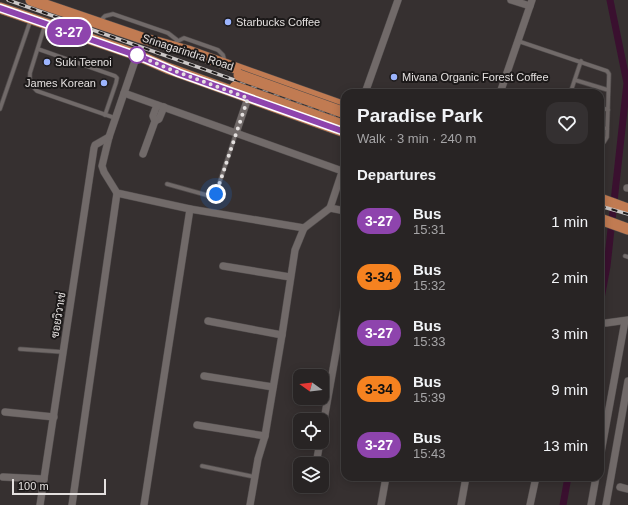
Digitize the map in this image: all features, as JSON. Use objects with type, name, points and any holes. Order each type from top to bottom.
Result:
[{"type":"main road","name":"Srinagarindra Road","points":[[35,1],[142,38],[175,43],[226,64],[341,105]]},
{"type":"main road","name":"Srinagarindra Road","points":[[0,8],[139,56],[173,71],[341,131]]},
{"type":"main road","points":[[142,38],[341,112]]},
{"type":"main road","points":[[139,56],[168,64],[341,125]]},
{"type":"main road","points":[[270,105],[283,103],[287,100],[288,93],[279,83]]},
{"type":"main road","points":[[604,201],[627,209]]},
{"type":"main road","points":[[604,221],[625,228]]},
{"type":"street","points":[[366,89],[398,0]]},
{"type":"street","points":[[501,89],[531,3],[511,0]]},
{"type":"street","points":[[72,505],[118,193],[104,172],[102,166],[109,137],[124,93],[139,56]]},
{"type":"street","points":[[124,93],[341,170]]},
{"type":"street","points":[[236,133],[248,98]]},
{"type":"street","points":[[143,154],[155,121],[153,116],[160,106]]},
{"type":"street","name":"ซอยวิวาเช่","points":[[40,505],[94,148],[109,137]]},
{"type":"street","points":[[250,505],[258,459],[265,436],[295,250],[304,228],[331,206],[341,179]]},
{"type":"street","points":[[118,193],[190,209],[304,228]]},
{"type":"street","points":[[331,206],[341,210]]},
{"type":"street","points":[[144,505],[190,209]]},
{"type":"street","points":[[223,266],[290,277]]},
{"type":"street","points":[[604,437],[626,321],[606,323]]},
{"type":"street","points":[[208,322],[282,335]]},
{"type":"street","points":[[325,413],[341,324]]},
{"type":"street","points":[[204,376],[273,387]]},
{"type":"street","points":[[606,505],[628,381]]},
{"type":"street","points":[[5,412],[54,417]]},
{"type":"street","points":[[197,425],[265,436]]},
{"type":"street","points":[[3,477],[44,479]]},
{"type":"street","points":[[381,505],[385,481]]},
{"type":"street","points":[[461,505],[465,481]]},
{"type":"street","points":[[530,505],[535,481]]},
{"type":"street","points":[[591,505],[595,481]]},
{"type":"lane","points":[[98,23],[103,17],[113,14],[168,33],[175,43]]},
{"type":"lane","points":[[0,109],[31,19]]},
{"type":"lane","points":[[45,24],[30,73],[29,80],[31,85],[37,91],[116,119]]},
{"type":"lane","points":[[518,40],[607,71],[609,74],[608,110],[606,140],[604,141]]},
{"type":"lane","points":[[38,49],[115,76],[117,78],[116,83],[105,115]]},
{"type":"lane","points":[[572,89],[581,61]]},
{"type":"lane","points":[[575,80],[608,90]]},
{"type":"lane","points":[[604,108],[608,110]]},
{"type":"lane","points":[[167,184],[210,196],[214,195],[236,133]]},
{"type":"lane","points":[[20,349],[63,352]]},
{"type":"lane","points":[[202,466],[255,477]]},
{"type":"waterway","points":[[604,282],[627,83],[610,0]]},
{"type":"waterway","points":[[563,505],[567,481]]},
{"type":"railway","points":[[8,0],[341,118]]},
{"type":"railway","points":[[604,207],[628,214]]},
{"type":"bus line","name":"3-27","points":[[0,8],[141,57],[179,73],[341,131]]},
{"type":"place","name":"Starbucks Coffee","points":[[228,22]]},
{"type":"place","name":"Suki Teenoi","points":[[47,62]]},
{"type":"place","name":"Mivana Organic Forest Coffee","points":[[394,77]]},
{"type":"place","name":"James Korean","points":[[104,83]]},
{"type":"route","points":[[137,55],[167,68],[248,98],[216,194]]}]
